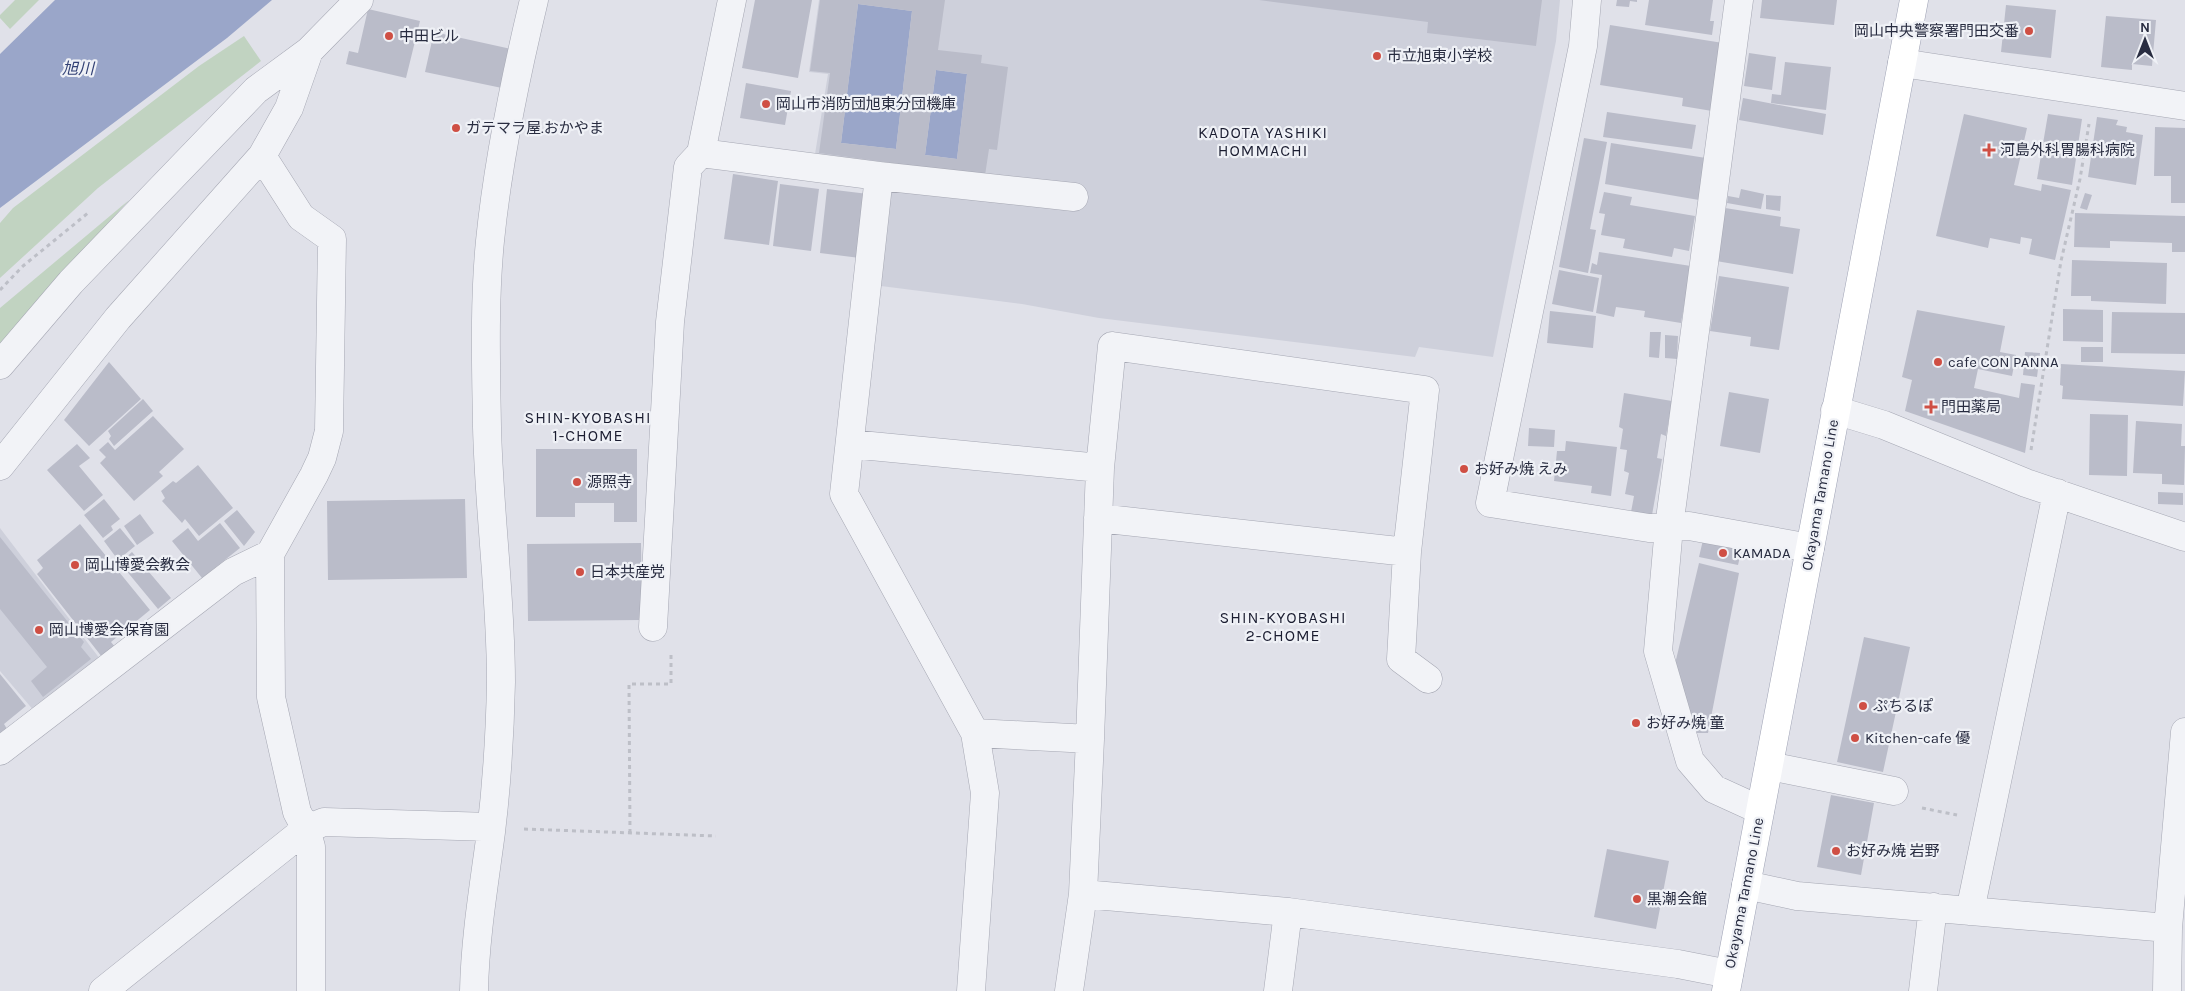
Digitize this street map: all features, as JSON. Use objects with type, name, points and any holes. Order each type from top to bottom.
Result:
[{"type":"main road","name":"Okayama Tamano Line","points":[[1727,983],[1914,0]]},
{"type":"street","points":[[0,365],[71,282],[256,90],[309,51],[359,0]]},
{"type":"street","points":[[474,991],[474,964],[498,754],[501,680],[487,428],[490,244],[494,201],[515,86],[534,0]]},
{"type":"street","points":[[653,627],[670,322],[688,167],[701,153],[732,0]]},
{"type":"street","points":[[1587,0],[1583,46],[1490,503],[1649,528],[1689,526],[1810,548]]},
{"type":"street","points":[[1740,0],[1669,527],[1658,650],[1690,761],[1714,789],[1760,810]]},
{"type":"street","points":[[0,466],[118,318],[262,156],[289,108],[309,51]]},
{"type":"street","points":[[1902,63],[2185,106]]},
{"type":"street","points":[[701,153],[879,176],[1074,197]]},
{"type":"street","points":[[262,156],[301,217],[332,240],[329,431],[322,458],[314,475],[270,554],[271,698],[297,812],[306,829],[311,847],[311,991]]},
{"type":"street","points":[[879,176],[844,494],[976,733],[985,793],[971,991]]},
{"type":"street","points":[[1069,991],[1083,894],[1100,468],[1112,346],[1425,390],[1407,552],[1401,659],[1428,679]]},
{"type":"street","points":[[1835,410],[1884,425],[2026,483],[2185,537]]},
{"type":"street","points":[[850,444],[1100,468]]},
{"type":"street","points":[[1970,911],[2057,493]]},
{"type":"street","points":[[1098,518],[1407,552]]},
{"type":"street","points":[[0,751],[234,572],[270,554]]},
{"type":"street","points":[[2167,991],[2168,928],[2185,732]]},
{"type":"street","points":[[976,733],[1090,740]]},
{"type":"street","points":[[1769,766],[1894,792]]},
{"type":"street","points":[[103,991],[306,829],[324,822],[491,827]]},
{"type":"street","points":[[1746,886],[1797,896],[2168,928]]},
{"type":"street","points":[[1083,894],[1288,912],[1678,964],[1727,983]]},
{"type":"street","points":[[1923,991],[1933,907]]},
{"type":"street","points":[[1278,991],[1288,912]]},
{"type":"path","points":[[2026,483],[2061,261],[2080,179],[2094,92]]},
{"type":"path","points":[[630,833],[629,684],[670,684],[672,629],[653,627]]},
{"type":"path","points":[[1894,792],[1902,805],[1989,821]]},
{"type":"path","points":[[491,827],[716,836]]},
{"type":"shaded area","points":[[819,0],[1560,0],[1556,41],[1493,357],[1419,347],[1415,357],[1099,318],[1022,304],[881,286],[894,165],[815,154],[828,74],[809,72]]},
{"type":"shaded area","points":[[0,528],[100,659],[35,712],[0,671]]},
{"type":"green space","points":[[15,0],[39,0],[10,29],[0,18],[0,15]]},
{"type":"green space","points":[[244,36],[261,61],[98,188],[0,278],[0,223],[13,208],[199,66]]},
{"type":"green space","points":[[129,200],[0,344],[0,308]]},
{"type":"water","name":"旭川","points":[[55,0],[272,0],[227,38],[0,208],[0,54]]},
{"type":"water","points":[[858,4],[912,11],[896,149],[841,143]]},
{"type":"water","points":[[936,70],[967,74],[957,159],[925,155]]},
{"type":"building","points":[[755,0],[812,0],[798,78],[742,68]]},
{"type":"building","points":[[820,0],[945,0],[938,50],[982,55],[981,63],[1008,67],[997,150],[989,149],[984,182],[966,173],[819,153],[830,73],[810,71]],"holes":[[[858,4],[912,11],[896,149],[841,143]],[[936,70],[967,74],[957,159],[925,155]]]},
{"type":"building","points":[[1259,0],[1542,0],[1536,46],[1427,33],[1428,22]]},
{"type":"building","points":[[1617,0],[1637,0],[1637,2],[1630,1],[1629,7],[1616,6]]},
{"type":"building","points":[[1649,0],[1713,0],[1710,21],[1714,21],[1712,35],[1645,25]]},
{"type":"building","points":[[1762,0],[1837,0],[1834,25],[1760,18]]},
{"type":"building","name":"岡山中央警察署門田交番","points":[[2006,5],[2056,10],[2051,58],[2001,52]]},
{"type":"building","name":"中田ビル","points":[[368,9],[420,21],[406,78],[346,64],[349,51],[358,53]]},
{"type":"building","points":[[2106,16],[2156,20],[2152,66],[2132,64],[2132,70],[2101,67]]},
{"type":"building","points":[[1610,25],[1723,43],[1712,111],[1682,106],[1683,98],[1600,85]]},
{"type":"building","points":[[434,32],[511,49],[502,88],[425,72]]},
{"type":"building","points":[[1749,53],[1776,57],[1772,90],[1744,86]]},
{"type":"building","points":[[1785,62],[1831,67],[1826,110],[1771,103],[1772,94],[1781,95]]},
{"type":"building","points":[[746,83],[791,91],[785,125],[740,118]]},
{"type":"building","points":[[1743,98],[1826,114],[1823,135],[1739,120]]},
{"type":"building","points":[[1607,112],[1696,125],[1692,149],[1603,137]]},
{"type":"building","points":[[1964,114],[2027,128],[2014,185],[2041,191],[2042,184],[2071,190],[2055,260],[2029,254],[2032,239],[2021,237],[2020,244],[1990,238],[1988,248],[1936,236]]},
{"type":"building","points":[[2048,114],[2082,119],[2072,185],[2037,179]]},
{"type":"building","points":[[2097,117],[2118,120],[2116,125],[2127,127],[2126,132],[2143,135],[2136,185],[2088,177]]},
{"type":"building","points":[[2155,127],[2185,128],[2185,203],[2171,203],[2171,176],[2154,176]]},
{"type":"building","points":[[1584,138],[1607,142],[1590,229],[1596,230],[1588,273],[1559,267]]},
{"type":"building","points":[[1611,143],[1706,158],[1699,200],[1605,184]]},
{"type":"building","points":[[733,174],[778,181],[769,245],[724,239]]},
{"type":"building","points":[[780,184],[819,189],[811,251],[773,246]]},
{"type":"building","points":[[827,189],[868,194],[860,258],[820,253]]},
{"type":"building","points":[[1741,189],[1764,194],[1761,209],[1727,203],[1728,196],[1739,198]]},
{"type":"building","points":[[1604,192],[1632,197],[1630,205],[1695,216],[1689,251],[1674,248],[1672,257],[1623,248],[1625,239],[1601,235],[1605,214],[1599,213]]},
{"type":"building","points":[[2085,193],[2092,195],[2087,210],[2080,208]]},
{"type":"building","points":[[1766,195],[1781,196],[1780,211],[1766,209]]},
{"type":"building","points":[[1725,208],[1781,217],[1780,226],[1800,229],[1793,274],[1716,261]]},
{"type":"building","points":[[2075,213],[2185,216],[2185,252],[2172,252],[2172,243],[2110,241],[2110,248],[2074,247]]},
{"type":"building","points":[[1599,252],[1691,266],[1681,323],[1644,317],[1645,311],[1616,307],[1614,317],[1596,313],[1602,275],[1590,273],[1592,263],[1597,265]]},
{"type":"building","points":[[2072,260],[2167,263],[2166,304],[2091,301],[2091,296],[2071,296]]},
{"type":"building","points":[[1559,270],[1599,278],[1593,312],[1552,304]]},
{"type":"building","points":[[1719,276],[1789,287],[1779,350],[1750,346],[1751,337],[1710,331]]},
{"type":"building","points":[[2063,309],[2103,310],[2103,342],[2063,341]]},
{"type":"building","points":[[1917,310],[2005,326],[2000,352],[2016,355],[2012,376],[1978,369],[1974,388],[2019,398],[2021,383],[2035,385],[2025,453],[1905,411],[1912,380],[1902,377]]},
{"type":"building","points":[[1550,311],[1596,316],[1593,348],[1547,343]]},
{"type":"building","points":[[2112,312],[2185,313],[2185,354],[2111,353]]},
{"type":"building","points":[[1650,332],[1661,332],[1659,358],[1649,357]]},
{"type":"building","points":[[1665,335],[1678,336],[1677,359],[1665,358]]},
{"type":"building","points":[[2081,347],[2103,347],[2103,362],[2081,362]]},
{"type":"building","points":[[2025,352],[2040,353],[2037,377],[2023,375]]},
{"type":"building","points":[[109,362],[141,399],[89,446],[64,420]]},
{"type":"building","points":[[2061,364],[2185,371],[2183,406],[2062,399],[2063,386],[2060,385]]},
{"type":"building","points":[[1729,392],[1769,399],[1760,453],[1720,446]]},
{"type":"building","points":[[1624,393],[1672,401],[1666,436],[1661,434],[1657,458],[1662,459],[1652,515],[1631,512],[1634,496],[1625,494],[1629,473],[1624,471],[1627,450],[1620,449],[1623,429],[1619,427]]},
{"type":"building","points":[[143,399],[153,411],[114,446],[109,439],[111,436],[108,431]]},
{"type":"building","points":[[2090,414],[2128,415],[2127,476],[2089,475]]},
{"type":"building","points":[[153,416],[184,449],[159,472],[163,476],[134,501],[100,463],[106,457],[99,450],[108,442],[115,450]]},
{"type":"building","points":[[2136,421],[2182,424],[2181,446],[2185,446],[2184,485],[2162,484],[2162,474],[2133,473]]},
{"type":"building","points":[[1529,428],[1555,430],[1554,447],[1528,446]]},
{"type":"building","points":[[1566,441],[1617,447],[1611,496],[1591,493],[1592,486],[1554,481],[1557,451],[1565,451]]},
{"type":"building","points":[[77,444],[90,458],[79,466],[103,495],[84,511],[47,470]]},
{"type":"building","points":[[536,449],[637,449],[637,522],[614,522],[614,503],[575,503],[575,517],[536,517]]},
{"type":"building","points":[[198,465],[233,508],[199,536],[185,519],[182,523],[162,501],[165,498],[161,491],[173,481],[176,483]]},
{"type":"building","points":[[2158,492],[2183,493],[2183,505],[2158,504]]},
{"type":"building","points":[[104,499],[120,519],[111,526],[113,530],[103,538],[84,515]]},
{"type":"building","points":[[465,499],[467,578],[328,580],[327,501]]},
{"type":"building","points":[[237,510],[255,532],[244,546],[224,521]]},
{"type":"building","points":[[140,514],[154,533],[137,545],[124,526]]},
{"type":"building","points":[[220,523],[240,548],[202,578],[172,541],[188,528],[198,541]]},
{"type":"building","points":[[80,524],[150,610],[111,642],[115,647],[102,657],[37,574],[43,568],[37,560]]},
{"type":"building","points":[[120,528],[135,546],[118,560],[104,541]]},
{"type":"building","points":[[0,537],[84,642],[81,647],[91,659],[43,697],[31,681],[47,667],[0,609]]},
{"type":"building","points":[[1703,540],[1742,548],[1738,565],[1699,557]]},
{"type":"building","points":[[641,543],[642,620],[528,621],[527,544]]},
{"type":"building","points":[[132,552],[171,598],[158,609],[120,563]]},
{"type":"building","points":[[1699,563],[1739,573],[1708,733],[1692,733],[1675,664]]},
{"type":"building","points":[[1864,637],[1910,647],[1883,772],[1837,762]]},
{"type":"building","points":[[0,674],[26,706],[4,724],[7,729],[0,733]]},
{"type":"building","points":[[1831,795],[1874,803],[1861,875],[1817,867]]},
{"type":"building","points":[[1607,849],[1669,861],[1656,929],[1594,917]]},
{"type":"place","name":"岡山中央警察署門田交番","points":[[2029,31]]},
{"type":"place","name":"中田ビル","points":[[389,36]]},
{"type":"place","name":"市立旭東小学校","points":[[1377,56]]},
{"type":"place","name":"岡山市消防団旭東分団機庫","points":[[766,104]]},
{"type":"place","name":"ガテマラ屋.おかやま","points":[[456,128]]},
{"type":"place","name":"河島外科胃腸科病院","points":[[1989,150]]},
{"type":"place","name":"cafe CON PANNA","points":[[1938,362]]},
{"type":"place","name":"門田薬局","points":[[1931,407]]},
{"type":"place","name":"お好み焼 えみ","points":[[1464,469]]},
{"type":"place","name":"源照寺","points":[[577,482]]},
{"type":"place","name":"KAMADA","points":[[1723,553]]},
{"type":"place","name":"岡山博愛会教会","points":[[75,565]]},
{"type":"place","name":"日本共産党","points":[[580,572]]},
{"type":"place","name":"岡山博愛会保育園","points":[[39,630]]},
{"type":"place","name":"ぷちるぽ","points":[[1863,706]]},
{"type":"place","name":"お好み焼 童","points":[[1636,723]]},
{"type":"place","name":"Kitchen-cafe 優","points":[[1855,738]]},
{"type":"place","name":"お好み焼 岩野","points":[[1836,851]]},
{"type":"place","name":"黒潮会館","points":[[1637,899]]},
{"type":"district","name":"KADOTA YASHIKI HOMMACHI","points":[[1263,141]]},
{"type":"district","name":"SHIN-KYOBASHI 1-CHOME","points":[[588,426]]},
{"type":"district","name":"SHIN-KYOBASHI 2-CHOME","points":[[1283,626]]}]
